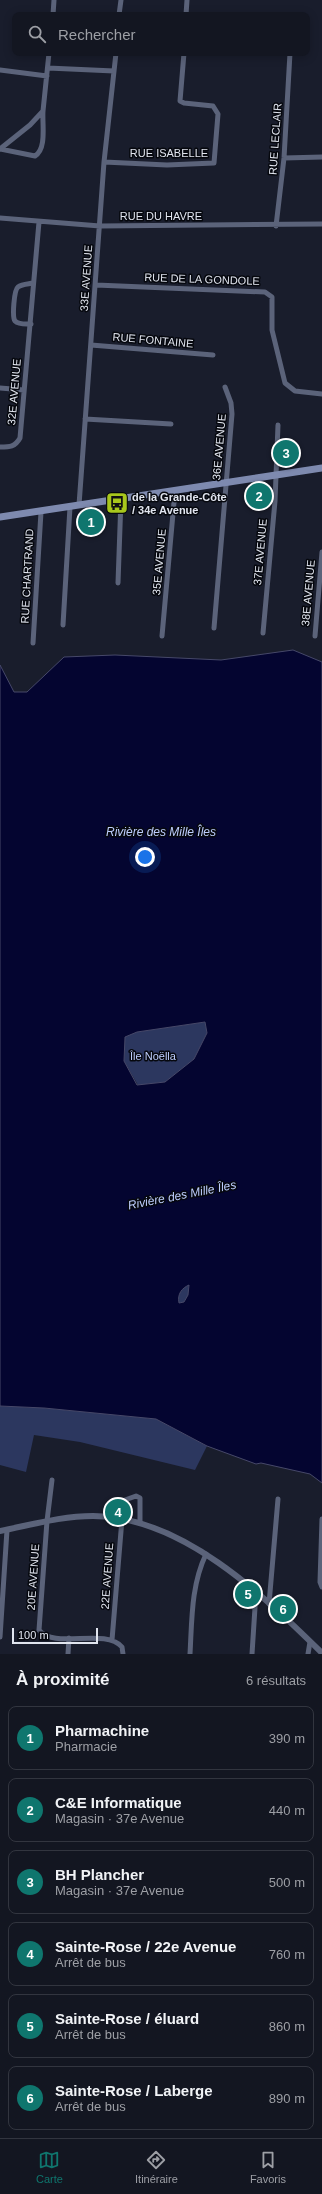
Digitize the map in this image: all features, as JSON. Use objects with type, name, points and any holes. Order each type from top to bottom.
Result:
[{"type":"main road","points":[[0,517],[41,512],[175,490],[226,484],[322,468]]},
{"type":"street","points":[[53,12],[54,0]]},
{"type":"street","points":[[119,12],[121,0]]},
{"type":"street","points":[[186,12],[187,0]]},
{"type":"street","points":[[0,149],[35,156],[40,153],[42,147],[43,111],[49,56]]},
{"type":"street","name":"33E AVENUE","points":[[79,505],[104,162],[116,56]]},
{"type":"street","name":"RUE ISABELLE","points":[[104,162],[167,165],[214,163],[218,114],[213,106],[184,103],[180,100],[184,56]]},
{"type":"street","name":"RUE LECLAIR","points":[[276,226],[284,158],[290,56]]},
{"type":"street","points":[[48,68],[114,71]]},
{"type":"street","points":[[0,70],[47,76]]},
{"type":"street","points":[[0,149],[30,125],[43,111]]},
{"type":"street","points":[[284,158],[322,158]]},
{"type":"street","name":"RUE DU HAVRE","points":[[0,218],[100,226],[276,226],[322,224]]},
{"type":"street","name":"32E AVENUE","points":[[0,447],[12,447],[16,445],[20,438],[39,222]]},
{"type":"street","points":[[31,324],[22,324],[15,321],[13,317],[15,290],[19,286],[33,283]]},
{"type":"street","name":"RUE DE LA GONDOLE","points":[[96,285],[265,292],[270,294],[272,297],[272,330],[285,383],[294,391],[322,394]]},
{"type":"street","name":"RUE FONTAINE","points":[[91,345],[213,355]]},
{"type":"street","name":"36E AVENUE","points":[[214,628],[232,410],[225,387]]},
{"type":"street","points":[[0,388],[24,390]]},
{"type":"street","points":[[85,419],[171,424]]},
{"type":"street","name":"37E AVENUE","points":[[264,633],[275,501],[278,425]]},
{"type":"street","name":"35E AVENUE","points":[[162,636],[175,490]]},
{"type":"street","points":[[118,583],[121,499]]},
{"type":"street","points":[[63,625],[70,507]]},
{"type":"street","name":"RUE CHARTRAND","points":[[33,643],[41,512]]},
{"type":"street","name":"38E AVENUE","points":[[315,636],[322,552]]},
{"type":"street","points":[[47,1521],[52,1480]]},
{"type":"street","points":[[107,1517],[114,1504],[136,1496],[140,1498],[140,1523]]},
{"type":"street","points":[[269,1604],[278,1499]]},
{"type":"street","points":[[0,1637],[3,1530],[47,1521],[92,1516],[122,1519],[140,1523],[206,1554],[229,1569],[256,1592],[322,1653]]},
{"type":"street","name":"22E AVENUE","points":[[112,1640],[122,1519]]},
{"type":"street","points":[[322,1519],[320,1582],[322,1587]]},
{"type":"street","name":"20E AVENUE","points":[[47,1521],[39,1630],[48,1638],[112,1640]]},
{"type":"street","points":[[190,1654],[194,1588],[197,1572],[206,1554]]},
{"type":"street","points":[[252,1654],[256,1592]]},
{"type":"street","points":[[68,1654],[69,1638]]},
{"type":"street","points":[[112,1640],[122,1647],[123,1654]]},
{"type":"street","points":[[308,1654],[310,1642]]},
{"type":"green space","name":"Île Noëlla","points":[[205,1022],[207,1033],[194,1059],[165,1082],[138,1085],[124,1061],[125,1037],[136,1032]]},
{"type":"green space","points":[[189,1284],[188,1295],[184,1302],[179,1303],[181,1292]]},
{"type":"green space","points":[[0,1406],[44,1408],[156,1419],[207,1446],[195,1470],[80,1442],[34,1435],[26,1472],[0,1465]]},
{"type":"water","name":"Rivière des Mille Îles","points":[[293,650],[322,662],[322,1483],[310,1474],[261,1463],[256,1464],[207,1446],[156,1419],[44,1408],[0,1406],[0,665],[14,692],[27,692],[64,657],[115,655],[221,660]],"holes":[[[205,1022],[207,1033],[194,1059],[165,1082],[137,1085],[124,1061],[125,1037],[137,1032]],[[189,1285],[188,1295],[184,1302],[179,1303],[181,1292]]]},
{"type":"place","name":"BH Plancher","points":[[286,453]]},
{"type":"place","name":"C&E Informatique","points":[[259,496]]},
{"type":"place","name":"de la Grande-Côte / 34e Avenue","points":[[117,503]]},
{"type":"place","name":"Pharmachine","points":[[91,522]]},
{"type":"place","name":"Sainte-Rose / 22e Avenue","points":[[118,1512]]},
{"type":"place","name":"Sainte-Rose / éluard","points":[[248,1594]]},
{"type":"place","name":"Sainte-Rose / Laberge","points":[[283,1609]]}]
